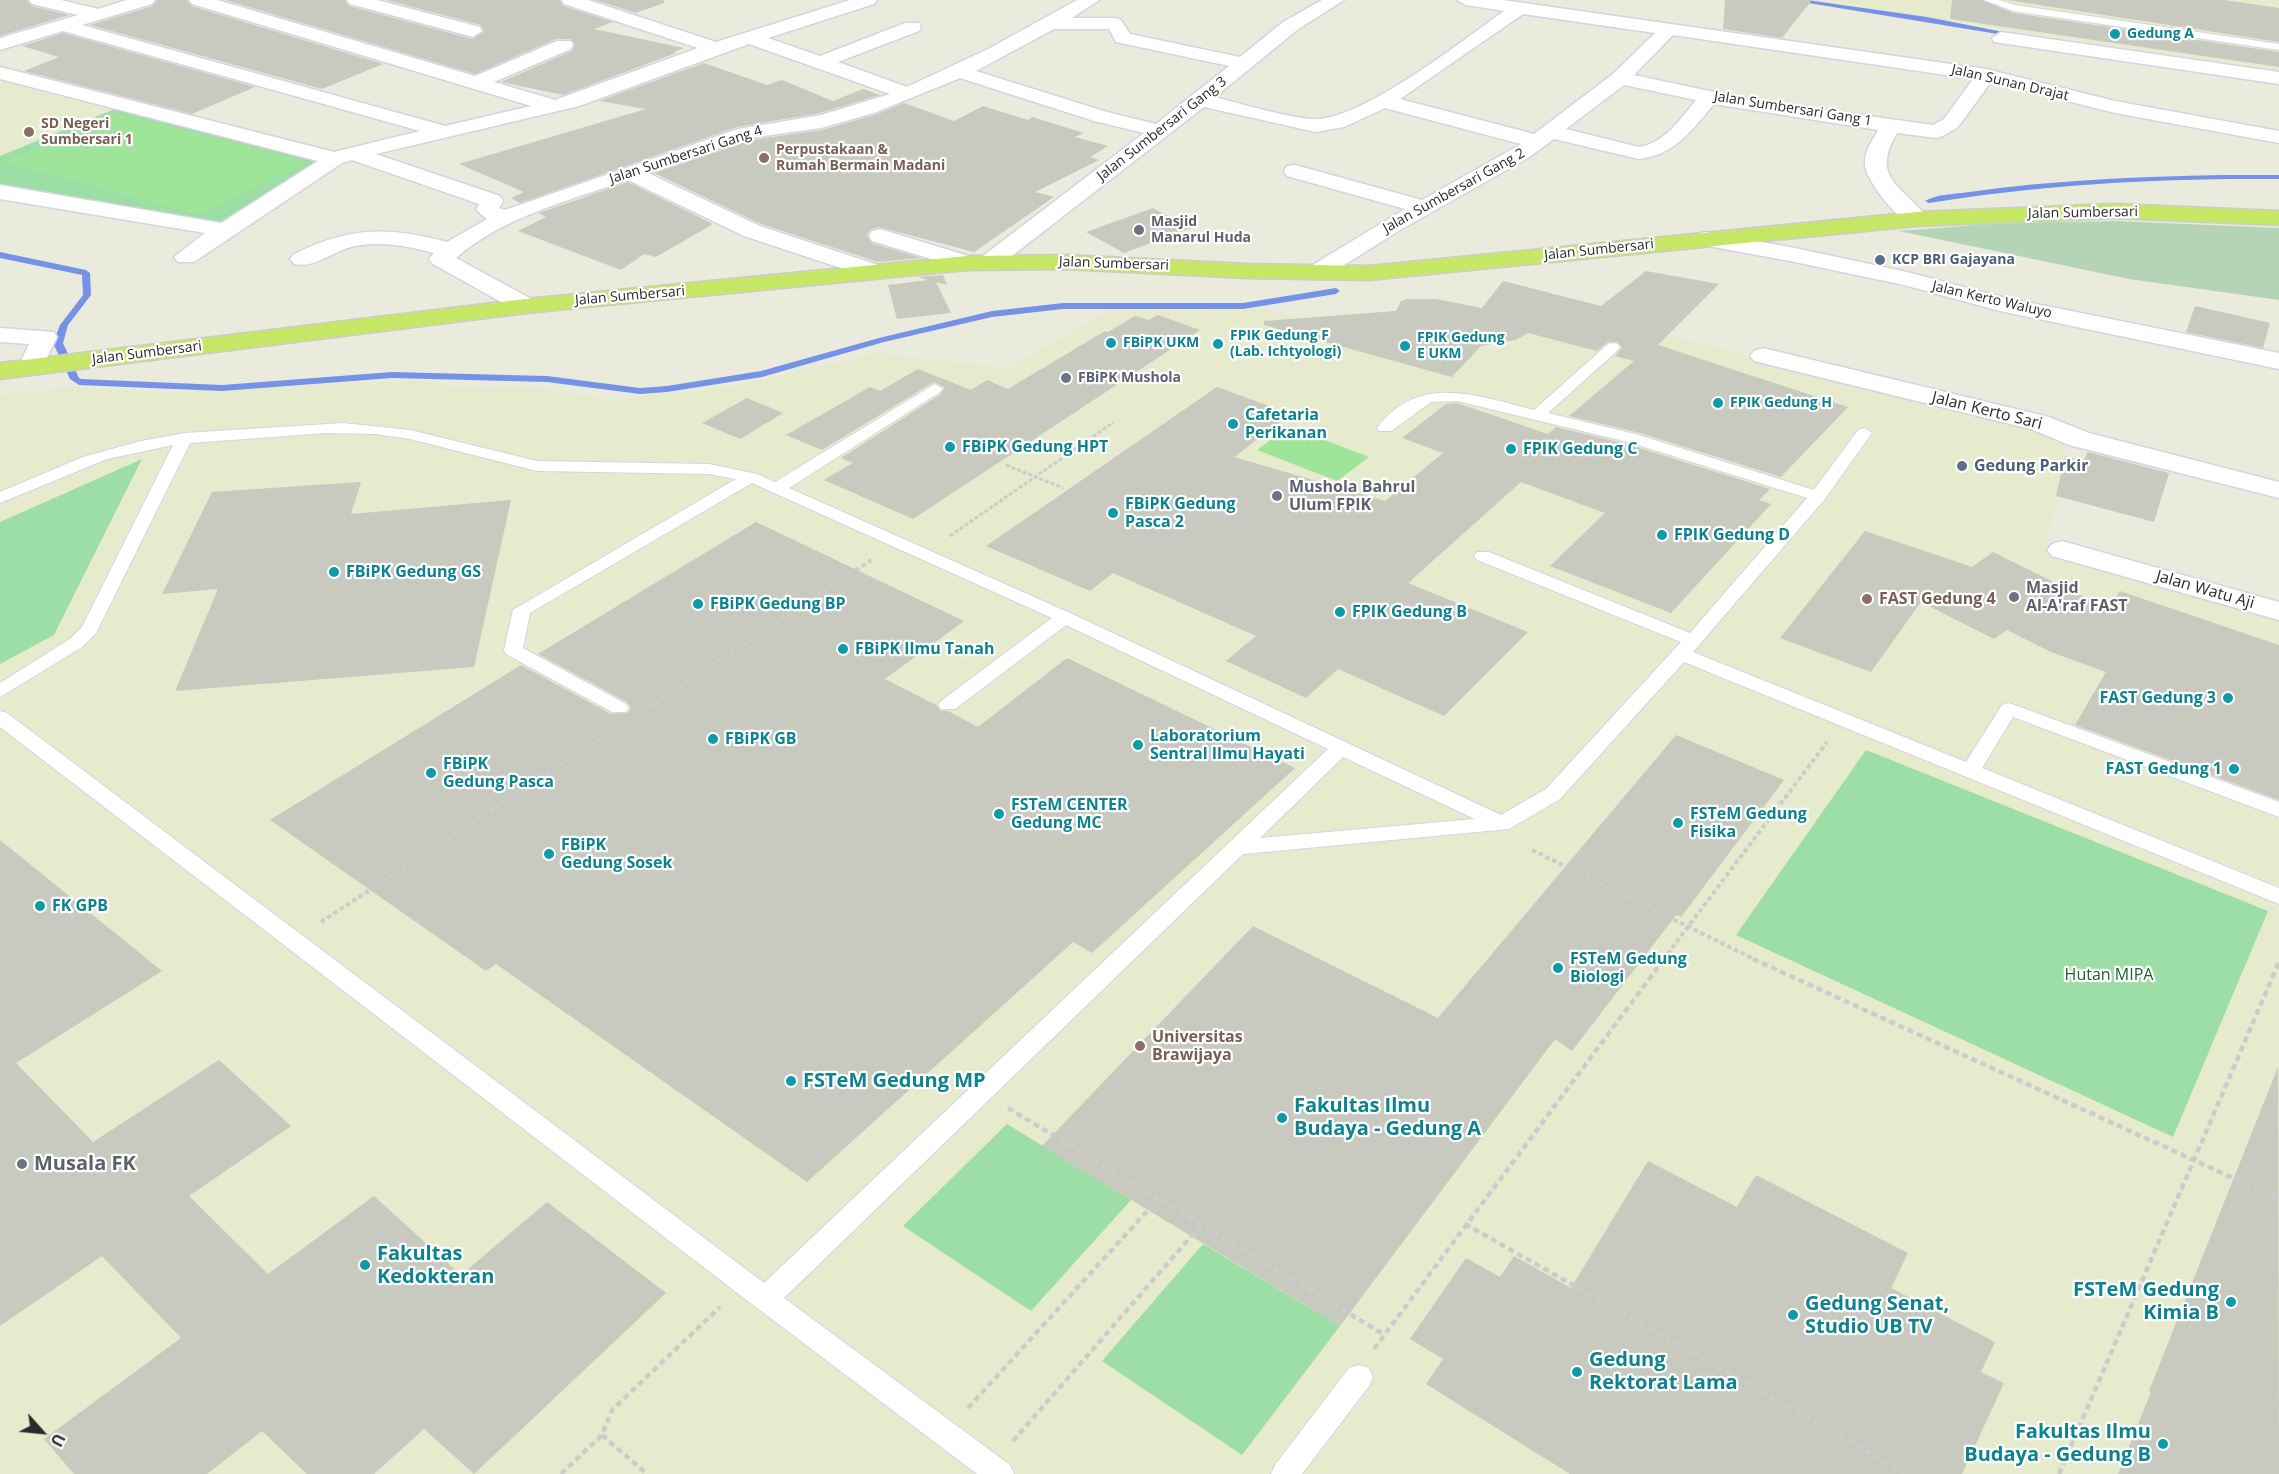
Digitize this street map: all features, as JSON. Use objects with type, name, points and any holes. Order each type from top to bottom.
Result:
[{"type":"main road","name":"Jalan Sumbersari","points":[[0,371],[525,306],[870,270],[991,261],[1317,271],[1424,269],[1912,214],[2115,211],[2279,218]]},
{"type":"street","points":[[38,0],[98,14]]},
{"type":"street","points":[[0,44],[146,0]]},
{"type":"street","points":[[198,0],[556,106]]},
{"type":"street","points":[[356,0],[473,31]]},
{"type":"street","points":[[570,0],[716,48]]},
{"type":"street","points":[[186,257],[344,156],[440,131],[556,106],[716,48],[868,0]]},
{"type":"street","name":"Jalan Sumbersari Gang 4","points":[[450,250],[505,219],[629,172],[746,133],[831,120],[908,94],[960,72],[1089,0]]},
{"type":"street","name":"Jalan Sumbersari Gang 3","points":[[991,261],[1200,100],[1290,26],[1335,0]]},
{"type":"street","points":[[1466,0],[1669,29]]},
{"type":"street","points":[[1200,100],[1324,126],[1383,101],[1518,9]]},
{"type":"street","points":[[445,42],[494,23]]},
{"type":"street","points":[[1050,23],[1115,24],[1123,38],[1245,64]]},
{"type":"street","points":[[62,25],[440,131]]},
{"type":"street","points":[[819,63],[912,27]]},
{"type":"street","name":"Jalan Sunan Drajat","points":[[1669,29],[1986,75],[2115,107],[2279,137]]},
{"type":"street","name":"Jalan Sumbersari Gang 2","points":[[1317,271],[1423,207],[1502,165],[1545,137],[1620,78],[1669,29]]},
{"type":"street","points":[[1848,54],[1861,36]]},
{"type":"street","points":[[751,38],[908,94]]},
{"type":"street","points":[[2001,38],[2279,78]]},
{"type":"street","points":[[478,82],[564,45]]},
{"type":"street","points":[[960,72],[1101,117],[1160,131]]},
{"type":"street","points":[[0,73],[344,156],[492,201],[487,210],[505,219]]},
{"type":"street","points":[[1889,125],[1941,130],[1951,123],[1986,75]]},
{"type":"street","name":"Jalan Sumbersari Gang 1","points":[[1620,78],[1709,97],[1889,125],[1876,152],[1876,171],[1890,194],[1912,214]]},
{"type":"street","points":[[1383,101],[1545,137],[1651,153],[1667,143],[1709,97]]},
{"type":"street","points":[[1295,171],[1423,207]]},
{"type":"street","points":[[629,172],[752,231],[870,270]]},
{"type":"street","points":[[0,192],[225,230]]},
{"type":"street","points":[[302,259],[330,246],[370,236],[396,236],[450,250]]},
{"type":"street","points":[[880,236],[967,263]]},
{"type":"street","name":"Jalan Kerto Waluyo","points":[[1705,239],[1872,272],[2000,304],[2279,361]]},
{"type":"street","points":[[450,250],[441,259],[525,306]]},
{"type":"street","points":[[0,335],[45,337],[39,366]]},
{"type":"street","name":"Jalan Kerto Sari","points":[[1763,356],[2040,423],[2079,439],[2279,490]]},
{"type":"street","name":"Jalan Watu Aji","points":[[2062,550],[2279,611]]},
{"type":"lane","points":[[1989,0],[2013,8],[2279,47]]},
{"type":"lane","points":[[1537,415],[1613,347]]},
{"type":"lane","points":[[777,488],[935,389]]},
{"type":"lane","points":[[1385,428],[1423,399],[1442,394],[1634,438],[1818,496]]},
{"type":"lane","points":[[0,498],[100,456],[136,446],[185,438],[298,430],[389,431],[443,441],[537,466],[709,469],[751,477],[899,541],[1064,617],[1502,824]]},
{"type":"lane","points":[[1238,847],[1502,824],[1553,794],[1687,647],[1818,496],[1864,433]]},
{"type":"lane","points":[[0,691],[76,643],[90,629],[185,438]]},
{"type":"lane","points":[[619,708],[513,650],[522,610],[751,477]]},
{"type":"lane","points":[[1483,556],[1844,720],[2279,896]]},
{"type":"lane","points":[[948,705],[1033,643],[1064,617]]},
{"type":"lane","points":[[1971,772],[2009,709],[2279,810]]},
{"type":"lane","points":[[0,717],[745,1284],[996,1470]]},
{"type":"lane","points":[[765,1299],[1340,749]]},
{"type":"lane","points":[[1285,1474],[1359,1377]]},
{"type":"path","points":[[925,554],[1114,422]]},
{"type":"path","points":[[1006,465],[1064,488]]},
{"type":"path","points":[[647,708],[899,541]]},
{"type":"path","points":[[981,1091],[1383,1335],[1844,720]]},
{"type":"path","points":[[293,940],[617,727]]},
{"type":"path","points":[[1532,850],[1822,993],[2279,1199]]},
{"type":"path","points":[[2060,1474],[2279,962]]},
{"type":"path","points":[[945,1433],[1158,1199]]},
{"type":"path","points":[[1465,1224],[1907,1474]]},
{"type":"path","points":[[996,1470],[1201,1225]]},
{"type":"path","points":[[561,1474],[602,1435],[612,1410],[745,1284]]},
{"type":"path","points":[[602,1435],[647,1474]]},
{"type":"shaded area","points":[[1824,0],[2279,0],[2279,70],[2018,32]]},
{"type":"shaded area","name":"SD Negeri Sumbersari 1","points":[[0,76],[117,108],[0,156]]},
{"type":"shaded area","points":[[2118,221],[2279,228],[2279,300],[2129,279],[1899,231],[2005,223]]},
{"type":"shaded area","name":"Universitas Brawijaya","points":[[1262,309],[1327,323],[1349,312],[1497,350],[1573,312],[2051,432],[2066,444],[2046,552],[2279,618],[2279,1474],[0,1474],[0,395],[73,387],[160,393],[417,380],[455,388],[526,386],[615,400],[735,386],[877,353],[1009,368],[1110,310]]},
{"type":"green space","points":[[117,108],[315,158],[318,161],[227,223],[0,184],[0,156]]},
{"type":"green space","points":[[117,113],[309,162],[200,215],[5,162]]},
{"type":"green space","points":[[1289,426],[1369,457],[1337,481],[1257,450]]},
{"type":"green space","points":[[142,459],[54,635],[0,664],[0,522]]},
{"type":"green space","name":"Hutan MIPA","points":[[1866,750],[2268,911],[2173,1137],[1736,935]]},
{"type":"green space","points":[[1007,1124],[1131,1200],[1031,1311],[903,1226]]},
{"type":"green space","points":[[1203,1244],[1340,1326],[1242,1455],[1102,1361]]},
{"type":"building","points":[[0,0],[27,0],[31,6],[69,15],[0,36]]},
{"type":"building","points":[[157,0],[187,0],[191,6],[383,64],[322,89],[90,25],[153,6]]},
{"type":"building","points":[[225,0],[345,0],[349,6],[472,39],[484,32],[481,25],[386,0],[559,0],[563,6],[613,22],[594,29],[684,48],[563,95],[501,82],[572,51],[575,44],[571,39],[556,39],[475,74]]},
{"type":"building","points":[[595,0],[664,0],[664,3],[636,13]]},
{"type":"building","points":[[1725,0],[1812,0],[1782,38],[1723,29]]},
{"type":"building","name":"Gedung A","points":[[1952,0],[1982,0],[2013,13],[2279,52],[2279,67],[1950,19]]},
{"type":"building","points":[[2007,0],[2224,0],[2279,8],[2279,42]]},
{"type":"building","points":[[63,33],[255,87],[192,114],[24,71],[59,57],[22,46]]},
{"type":"building","points":[[704,63],[767,85],[782,80],[833,101],[863,89],[880,95],[820,113],[737,127],[520,203],[511,198],[524,192],[459,164],[646,109],[599,101]]},
{"type":"building","points":[[904,103],[954,121],[983,106],[1028,120],[1032,117],[1084,133],[1075,137],[1108,146],[1090,157],[1099,160],[1035,192],[1054,197],[974,252],[879,227],[871,229],[867,235],[871,243],[921,258],[878,262],[761,224],[654,173],[751,140],[822,130],[875,115]]},
{"type":"building","points":[[628,182],[713,224],[656,257],[644,254],[621,270],[518,231],[546,217],[539,213]]},
{"type":"building","name":"Masjid Manarul Huda","points":[[1153,208],[1191,228],[1124,253],[1086,232]]},
{"type":"building","points":[[1646,271],[1719,284],[1658,345],[1848,407],[1781,477],[1640,433],[1569,416],[1634,361],[1615,356],[1622,348],[1618,342],[1608,342],[1597,351],[1528,333],[1516,340],[1481,346],[1452,377],[1264,325],[1264,321],[1396,311],[1401,301],[1408,299],[1436,299],[1482,308],[1503,281],[1601,306]]},
{"type":"building","points":[[943,275],[947,285],[936,282],[951,313],[897,319],[888,285],[928,280],[918,277]]},
{"type":"building","points":[[2195,306],[2270,323],[2263,348],[2186,332]]},
{"type":"building","points":[[1158,315],[1200,330],[913,519],[824,480],[853,463],[841,458],[941,394],[944,387],[934,382],[822,450],[786,435],[870,387],[880,391],[918,369],[971,390],[987,380],[1008,389],[1105,331],[1108,332],[1135,316],[1149,320]]},
{"type":"building","points":[[1217,387],[1291,414],[1234,457],[1385,501],[1443,453],[1402,438],[1446,404],[1457,403],[1548,434],[1556,427],[1627,444],[1770,489],[1759,500],[1771,504],[1671,613],[1550,566],[1605,513],[1521,482],[1408,583],[1528,632],[1444,716],[1338,669],[1306,698],[1226,661],[1256,636],[1113,573],[1090,591],[986,546]]},
{"type":"building","points":[[747,398],[783,413],[740,439],[702,423]]},
{"type":"building","points":[[2088,452],[2169,473],[2154,522],[2056,496],[2065,456],[2083,461]]},
{"type":"building","name":"FBiPK Gedung GS","points":[[361,482],[351,514],[511,500],[474,667],[175,691],[218,589],[162,594],[212,492]]},
{"type":"building","points":[[756,522],[964,621],[885,679],[936,705],[941,711],[948,711],[978,727],[1067,658],[1295,768],[1092,953],[1073,942],[807,1182],[496,964],[486,971],[270,820],[521,665],[611,714],[628,713],[631,708],[627,702],[538,654]]},
{"type":"building","points":[[1865,531],[1972,567],[1993,552],[2108,609],[2120,591],[2279,645],[2279,800],[2075,725],[2106,672],[2051,652],[2007,630],[1994,639],[1921,602],[1871,672],[1780,638]]},
{"type":"building","name":"Fakultas Ilmu Budaya - Gedung A","points":[[1676,735],[1784,780],[1681,917],[1676,915],[1572,1051],[1555,1039],[1340,1326],[1042,1146],[1253,926],[1438,1018]]},
{"type":"building","points":[[0,840],[162,971],[16,1063],[93,1142],[219,1060],[291,1126],[189,1196],[268,1274],[374,1196],[461,1275],[547,1202],[666,1293],[474,1474],[424,1429],[374,1474],[307,1474],[262,1431],[207,1474],[74,1474],[44,1439],[181,1338],[102,1256],[0,1326]]},
{"type":"building","name":"FSTeM Gedung Kimia B","points":[[2278,1067],[2279,1474],[2118,1474],[2151,1392],[2149,1391]]},
{"type":"building","points":[[1648,1161],[1737,1207],[1756,1175],[1908,1253],[1891,1288],[1995,1342],[1981,1372],[2004,1383],[1962,1474],[1570,1474],[1426,1384],[1443,1359],[1410,1339],[1466,1258],[1500,1277],[1514,1256],[1571,1288]]},
{"type":"waterway","points":[[1793,0],[1927,19],[2016,35]]},
{"type":"waterway","points":[[1929,201],[2001,190],[2075,184],[2279,177]]},
{"type":"waterway","points":[[0,255],[86,273],[87,295],[64,325],[58,343],[75,379],[79,382],[164,387],[222,388],[392,375],[547,379],[640,391],[667,389],[762,374],[882,340],[992,314],[1063,306],[1243,306],[1336,291]]},
{"type":"place","name":"Gedung A","points":[[2115,34]]},
{"type":"place","name":"SD Negeri Sumbersari 1","points":[[29,132]]},
{"type":"place","name":"Perpustakaan & Rumah Bermain Madani","points":[[764,158]]},
{"type":"place","name":"Masjid Manarul Huda","points":[[1139,230]]},
{"type":"place","name":"KCP BRI Gajayana","points":[[1880,260]]},
{"type":"place","name":"FBiPK UKM","points":[[1111,343]]},
{"type":"place","name":"FPIK Gedung F (Lab. Ichtyologi)","points":[[1218,344]]},
{"type":"place","name":"FPIK Gedung E UKM","points":[[1405,346]]},
{"type":"place","name":"FBiPK Mushola","points":[[1066,378]]},
{"type":"place","name":"FPIK Gedung H","points":[[1718,403]]},
{"type":"place","name":"Cafetaria Perikanan","points":[[1233,424]]},
{"type":"place","name":"FBiPK Gedung HPT","points":[[950,447]]},
{"type":"place","name":"FPIK Gedung C","points":[[1511,449]]},
{"type":"place","name":"Gedung Parkir","points":[[1962,466]]},
{"type":"place","name":"Mushola Bahrul Ulum FPIK","points":[[1277,496]]},
{"type":"place","name":"FBiPK Gedung Pasca 2","points":[[1113,513]]},
{"type":"place","name":"FPIK Gedung D","points":[[1662,535]]},
{"type":"place","name":"FBiPK Gedung GS","points":[[334,572]]},
{"type":"place","name":"Masjid Al-A'raf FAST","points":[[2014,597]]},
{"type":"place","name":"FAST Gedung 4","points":[[1867,599]]},
{"type":"place","name":"FBiPK Gedung BP","points":[[698,604]]},
{"type":"place","name":"FPIK Gedung B","points":[[1340,612]]},
{"type":"place","name":"FBiPK Ilmu Tanah","points":[[843,649]]},
{"type":"place","name":"FAST Gedung 3","points":[[2228,698]]},
{"type":"place","name":"FBiPK GB","points":[[713,739]]},
{"type":"place","name":"Laboratorium Sentral Ilmu Hayati","points":[[1138,745]]},
{"type":"place","name":"FAST Gedung 1","points":[[2234,769]]},
{"type":"place","name":"FBiPK Gedung Pasca","points":[[431,773]]},
{"type":"place","name":"FSTeM CENTER Gedung MC","points":[[999,814]]},
{"type":"place","name":"FSTeM Gedung Fisika","points":[[1678,823]]},
{"type":"place","name":"FBiPK Gedung Sosek","points":[[549,854]]},
{"type":"place","name":"FK GPB","points":[[40,906]]},
{"type":"place","name":"FSTeM Gedung Biologi","points":[[1558,968]]},
{"type":"place","name":"Universitas Brawijaya","points":[[1140,1046]]},
{"type":"place","name":"FSTeM Gedung MP","points":[[791,1081]]},
{"type":"place","name":"Fakultas Ilmu Budaya - Gedung A","points":[[1282,1118]]},
{"type":"place","name":"Musala FK","points":[[22,1164]]},
{"type":"place","name":"Fakultas Kedokteran","points":[[365,1265]]},
{"type":"place","name":"FSTeM Gedung Kimia B","points":[[2231,1302]]},
{"type":"place","name":"Gedung Senat, Studio UB TV","points":[[1793,1315]]},
{"type":"place","name":"Gedung Rektorat Lama","points":[[1577,1372]]},
{"type":"place","name":"Fakultas Ilmu Budaya - Gedung B","points":[[2163,1444]]}]
